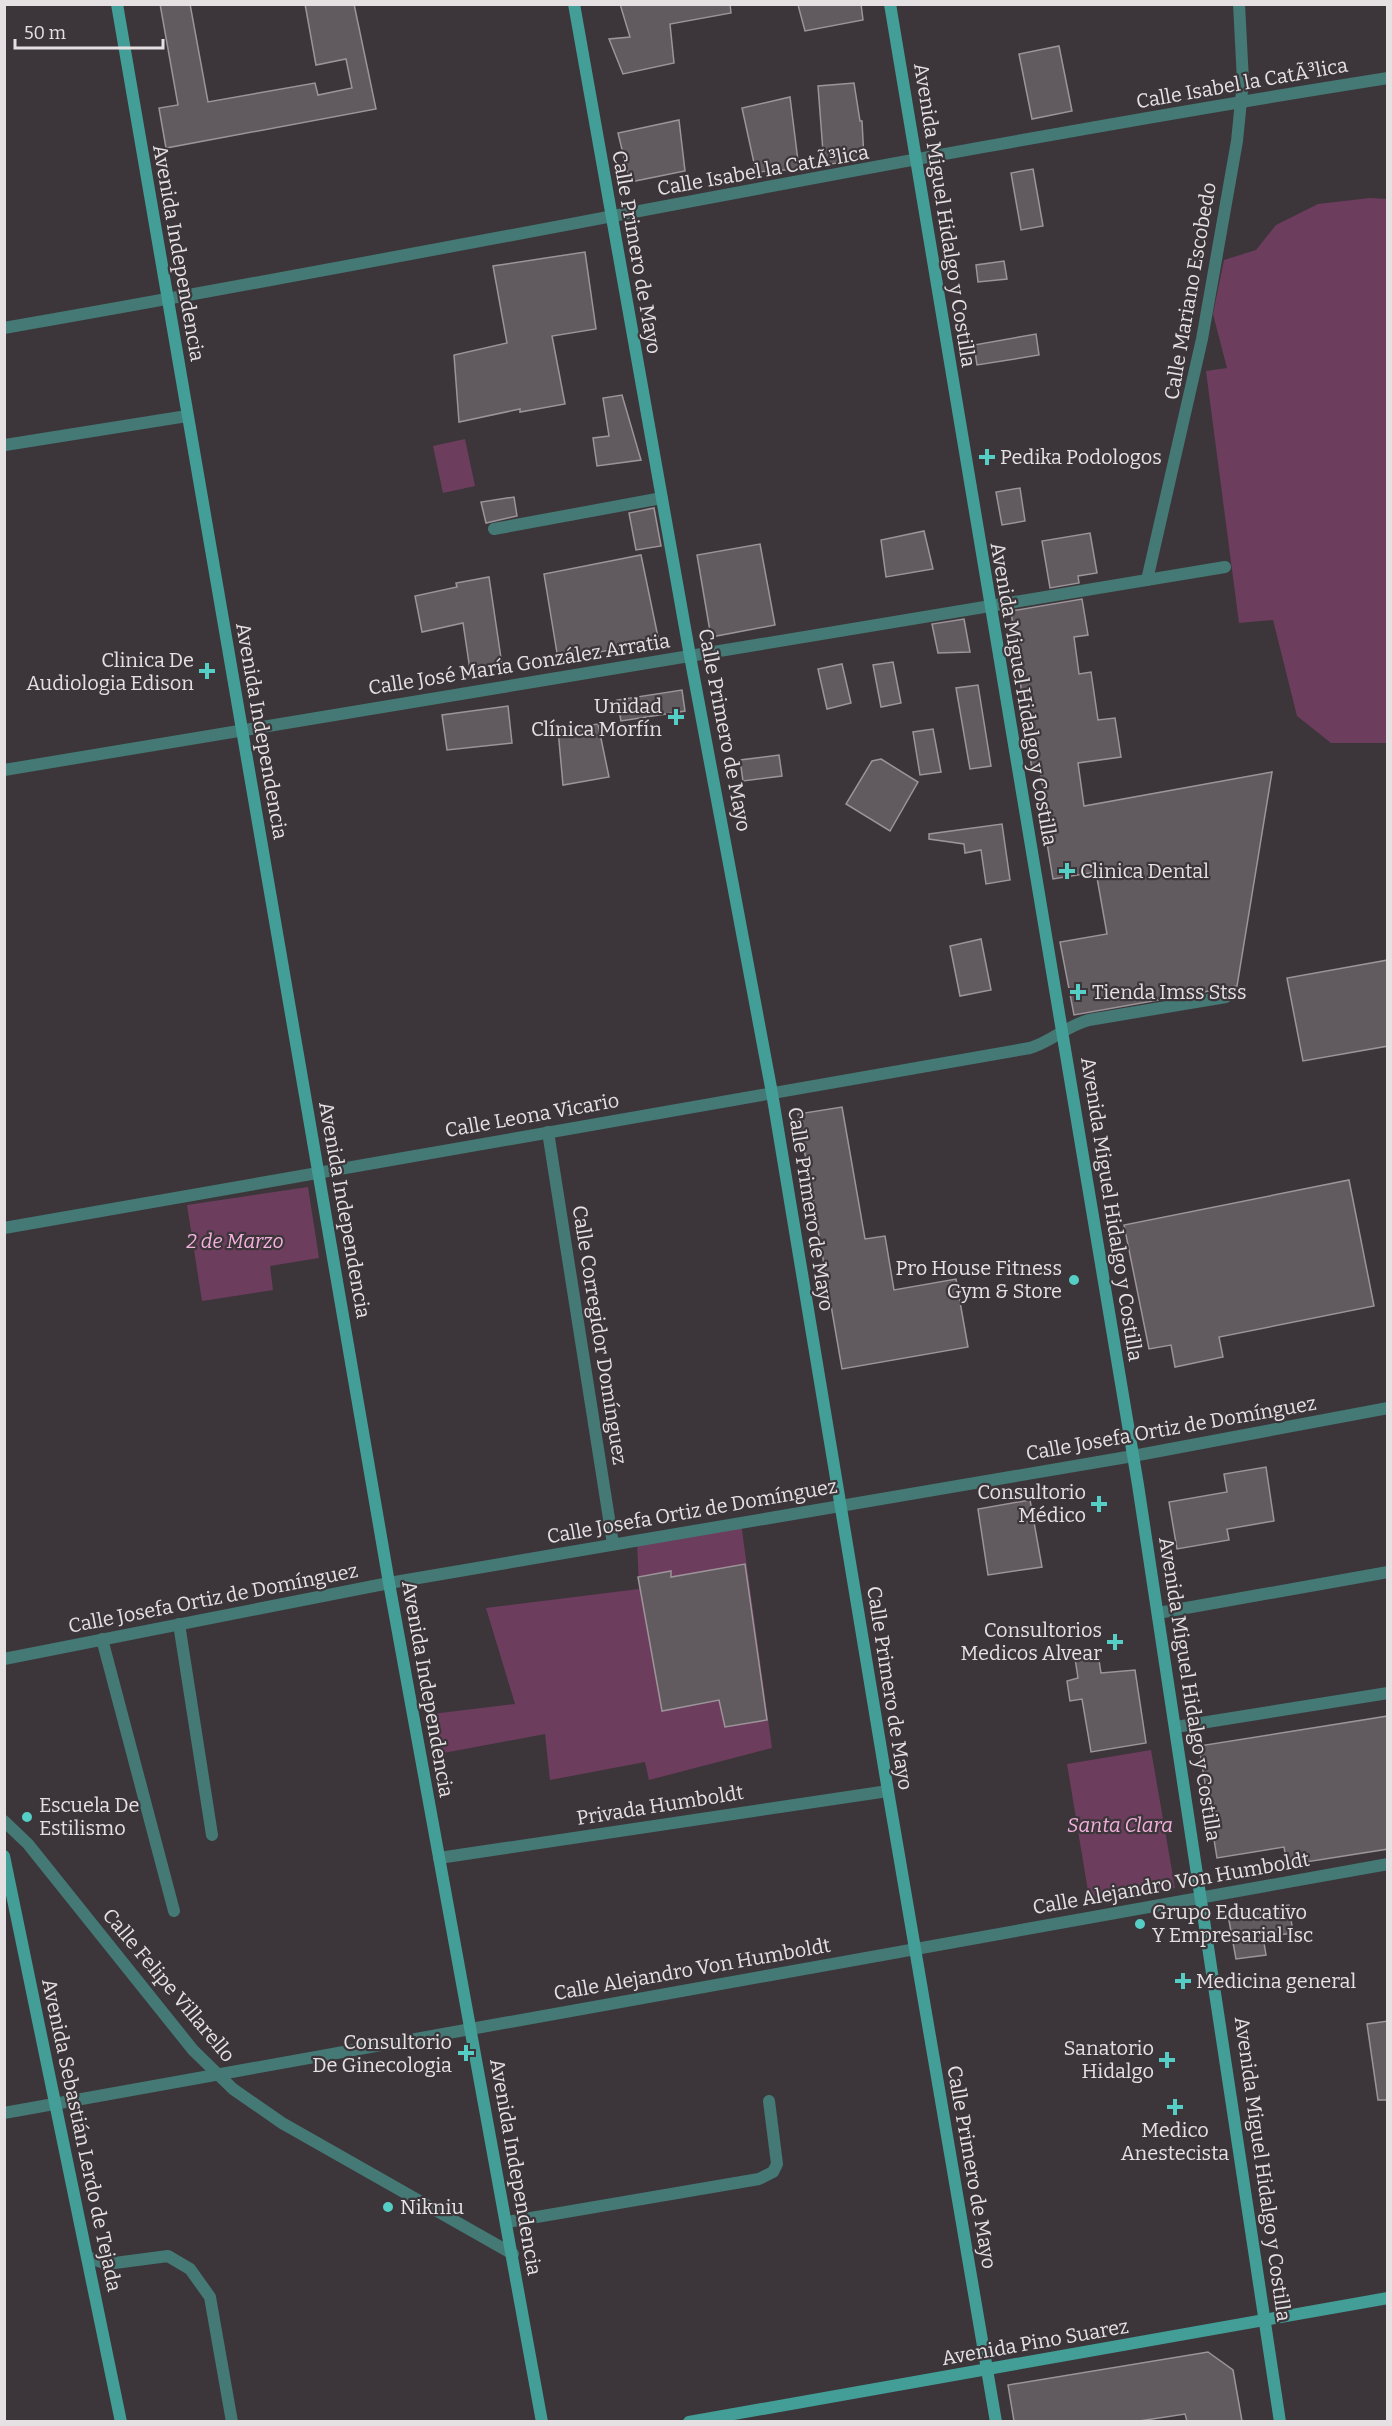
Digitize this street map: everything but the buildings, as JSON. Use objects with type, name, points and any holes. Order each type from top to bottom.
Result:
[{"type":"main road","name":"Avenida Independencia","points":[[117,4],[389,1583],[542,2421]]},
{"type":"main road","name":"Calle Primero de Mayo","points":[[574,4],[690,656],[772,1093],[914,1948],[996,2421]]},
{"type":"main road","name":"Avenida Miguel Hidalgo y Costilla","points":[[890,4],[989,607],[1133,1456],[1203,1899],[1280,2421]]},
{"type":"main road","name":"Avenida Sebastián Lerdo de Tejada","points":[[4,1856],[122,2421]]},
{"type":"main road","name":"Avenida Pino Suarez","points":[[689,2421],[1388,2298]]},
{"type":"street","name":"Calle Mariano Escobedo","points":[[1147,580],[1202,339],[1242,101],[1239,4]]},
{"type":"street","name":"Calle Isabel la CatÃ³lica","points":[[4,328],[1242,101],[1388,78]]},
{"type":"street","points":[[5,445],[187,416]]},
{"type":"street","points":[[494,529],[662,498]]},
{"type":"street","name":"Calle José María González Arratia","points":[[4,770],[1225,567]]},
{"type":"street","name":"Calle Leona Vicario","points":[[4,1228],[1030,1048],[1041,1045],[1062,1030],[1089,1020],[1226,997]]},
{"type":"street","name":"Calle Corregidor Domínguez","points":[[548,1132],[613,1544]]},
{"type":"street","name":"Calle Josefa Ortiz de Domínguez","points":[[4,1659],[389,1583],[1133,1456],[1388,1408]]},
{"type":"street","points":[[1158,1613],[1388,1572]]},
{"type":"street","points":[[179,1624],[212,1835]]},
{"type":"street","points":[[102,1640],[174,1911]]},
{"type":"street","points":[[1176,1727],[1388,1693]]},
{"type":"street","name":"Privada Humboldt","points":[[439,1858],[888,1791]]},
{"type":"street","name":"Calle Felipe Villarello","points":[[4,1821],[28,1844],[193,2050],[216,2074],[282,2123],[513,2254]]},
{"type":"street","name":"Calle Alejandro Von Humboldt","points":[[4,2113],[1388,1864]]},
{"type":"street","points":[[507,2222],[759,2179],[773,2172],[777,2164],[769,2101]]},
{"type":"street","points":[[87,2257],[107,2264],[168,2256],[190,2270],[210,2296],[232,2421]]},
{"type":"green space","points":[[1370,198],[1388,199],[1388,743],[1331,743],[1297,716],[1273,620],[1239,623],[1206,371],[1227,368],[1213,314],[1224,260],[1256,250],[1276,225],[1318,204]]},
{"type":"green space","points":[[465,439],[475,486],[443,493],[433,446]]},
{"type":"green space","name":"2 de Marzo","points":[[308,1187],[319,1258],[270,1266],[273,1290],[202,1301],[187,1205]]},
{"type":"green space","points":[[741,1523],[772,1748],[649,1780],[645,1762],[550,1780],[545,1734],[438,1754],[432,1714],[515,1704],[486,1608],[639,1589],[637,1540]]},
{"type":"green space","name":"Santa Clara","points":[[1151,1750],[1175,1888],[1090,1903],[1067,1764]]},
{"type":"place","name":"Pedika Podologos","points":[[987,457]]},
{"type":"place","name":"Clinica De Audiologia Edison","points":[[207,671]]},
{"type":"place","name":"Unidad Clínica Morfín","points":[[676,717]]},
{"type":"place","name":"Clinica Dental","points":[[1067,871]]},
{"type":"place","name":"Tienda Imss Stss","points":[[1078,992]]},
{"type":"place","name":"Pro House Fitness Gym & Store","points":[[1074,1280]]},
{"type":"place","name":"Consultorio Médico","points":[[1099,1504]]},
{"type":"place","name":"Consultorios Medicos Alvear","points":[[1115,1642]]},
{"type":"place","name":"Escuela De Estilismo","points":[[27,1817]]},
{"type":"place","name":"Grupo Educativo Y Empresarial Isc","points":[[1140,1924]]},
{"type":"place","name":"Medicina general","points":[[1183,1981]]},
{"type":"place","name":"Consultorio De Ginecologia","points":[[466,2053]]},
{"type":"place","name":"Sanatorio Hidalgo","points":[[1167,2060]]},
{"type":"place","name":"Medico Anestecista","points":[[1175,2107]]},
{"type":"place","name":"Nikniu","points":[[388,2207]]}]
